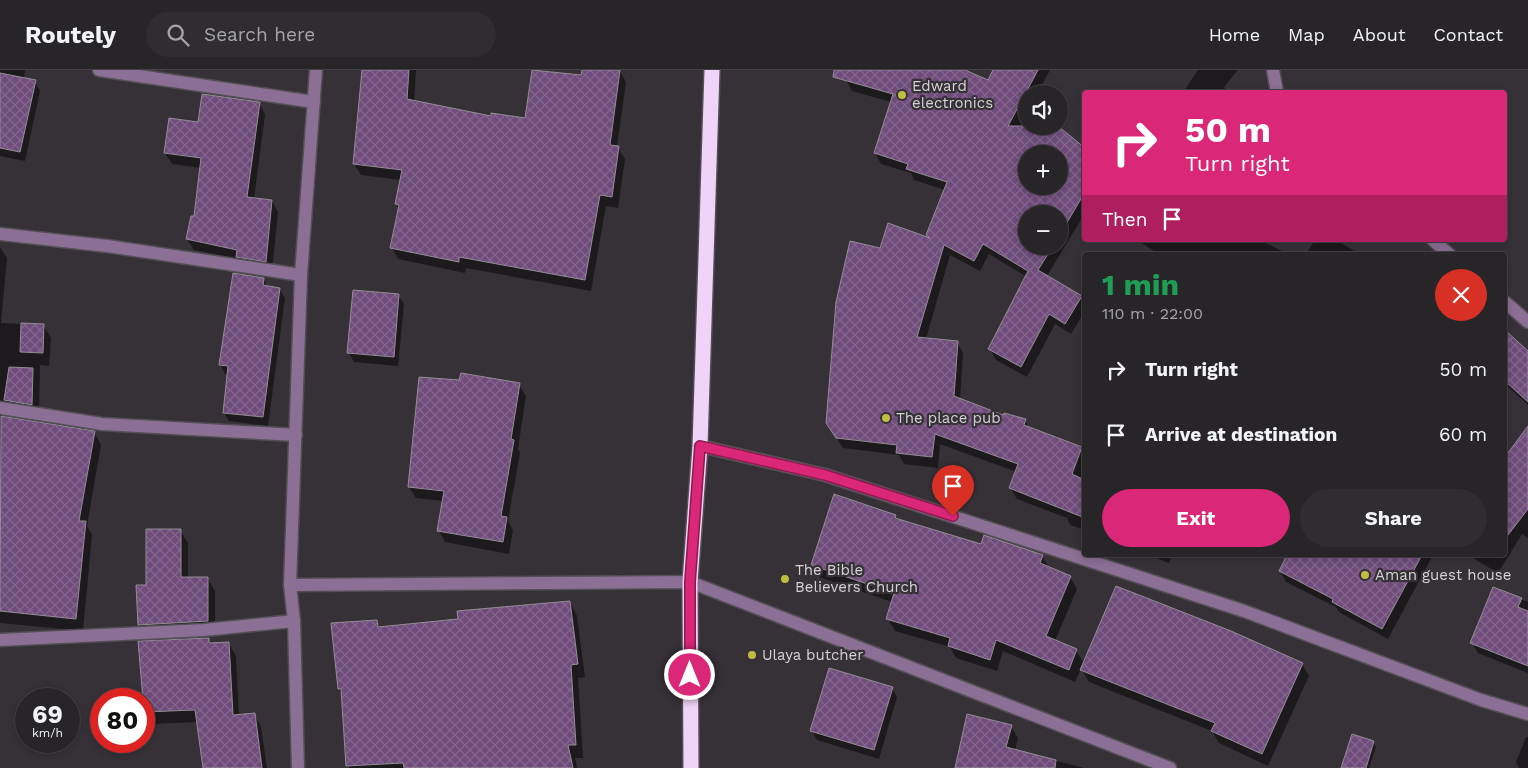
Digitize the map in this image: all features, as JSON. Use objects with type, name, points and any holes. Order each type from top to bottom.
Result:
[{"type":"highway","points":[[691,768],[690,582],[700,446],[712,70]]},
{"type":"street","points":[[98,70],[314,102]]},
{"type":"street","points":[[298,768],[294,621],[290,585],[301,275],[316,70]]},
{"type":"street","points":[[1273,70],[1277,90]]},
{"type":"street","points":[[0,234],[107,246],[301,275]]},
{"type":"street","points":[[1435,242],[1447,252]]},
{"type":"street","points":[[1507,304],[1528,322]]},
{"type":"street","points":[[0,408],[102,424],[296,435]]},
{"type":"street","points":[[700,446],[825,475],[1244,611],[1481,700],[1528,714]]},
{"type":"street","points":[[290,585],[690,582],[1148,764],[1170,768]]},
{"type":"street","points":[[0,640],[204,630],[294,621]]},
{"type":"building","points":[[362,70],[409,70],[407,99],[491,116],[491,113],[525,118],[532,70],[581,75],[582,70],[620,70],[610,145],[619,146],[612,197],[600,195],[585,280],[459,257],[459,262],[390,248],[399,205],[395,204],[402,170],[353,164]]},
{"type":"building","points":[[834,70],[965,70],[988,80],[993,70],[1038,70],[1030,85],[1018,85],[1018,107],[1008,126],[1018,126],[1018,135],[1068,134],[1082,146],[1082,197],[1068,221],[1068,205],[1018,205],[1018,255],[1047,255],[1038,270],[1082,296],[1065,324],[1049,314],[1021,367],[988,349],[1028,271],[983,244],[974,261],[944,245],[917,337],[958,341],[954,396],[1003,415],[1004,413],[1026,419],[1024,425],[1082,447],[1072,474],[1082,479],[1082,517],[1009,488],[1018,464],[935,434],[932,457],[896,453],[897,445],[836,438],[826,423],[836,302],[850,241],[880,248],[888,223],[930,238],[926,235],[947,182],[906,169],[908,164],[874,153],[893,94],[833,77]]},
{"type":"building","points":[[0,73],[36,80],[20,152],[0,148]]},
{"type":"building","points":[[202,94],[260,102],[247,197],[272,200],[266,262],[236,257],[237,250],[186,239],[191,216],[194,216],[201,158],[164,153],[169,118],[198,122]]},
{"type":"building","points":[[233,273],[264,278],[263,285],[280,288],[263,417],[223,413],[228,366],[219,365]]},
{"type":"building","points":[[353,290],[399,294],[394,357],[347,353]]},
{"type":"building","points":[[21,323],[44,324],[43,353],[20,352]]},
{"type":"building","points":[[1507,332],[1528,351],[1528,402],[1507,383]]},
{"type":"building","points":[[9,367],[33,368],[32,405],[4,400]]},
{"type":"building","points":[[461,373],[520,383],[511,439],[514,440],[501,516],[507,517],[503,542],[437,531],[444,491],[408,487],[419,377],[459,380]]},
{"type":"building","points":[[1,416],[95,431],[79,521],[86,521],[76,619],[0,611]]},
{"type":"building","points":[[1528,426],[1528,509],[1507,536],[1507,454]]},
{"type":"building","points":[[834,494],[896,515],[895,518],[981,544],[984,535],[1043,555],[1040,563],[1071,576],[1046,636],[1077,649],[1069,670],[996,640],[990,660],[948,646],[950,638],[886,619],[894,593],[811,565]]},
{"type":"building","points":[[146,529],[181,529],[181,577],[208,577],[208,621],[138,625],[136,585],[146,585]]},
{"type":"building","points":[[1286,557],[1421,557],[1382,629],[1332,602],[1333,599],[1279,571]]},
{"type":"building","points":[[1116,586],[1231,631],[1303,663],[1262,754],[1211,731],[1215,723],[1080,670]]},
{"type":"building","points":[[1493,587],[1522,598],[1518,607],[1528,611],[1528,666],[1470,643]]},
{"type":"building","points":[[570,601],[578,664],[571,665],[576,745],[568,745],[573,768],[404,768],[403,763],[346,766],[341,689],[338,689],[331,623],[377,620],[378,627],[458,619],[457,611]]},
{"type":"building","points":[[209,638],[209,643],[229,642],[233,715],[255,713],[262,768],[203,768],[195,710],[155,712],[155,688],[142,688],[138,641]]},
{"type":"building","points":[[829,668],[893,687],[874,750],[810,731]]},
{"type":"building","points":[[967,714],[1012,725],[1006,747],[1056,760],[1055,768],[955,768]]},
{"type":"building","points":[[1352,734],[1374,741],[1366,768],[1341,768]]},
{"type":"place","name":"Edward electronics","points":[[902,95]]},
{"type":"place","name":"The place pub","points":[[886,418]]},
{"type":"place","name":"Aman guest house","points":[[1365,575]]},
{"type":"place","name":"The Bible Believers Church","points":[[785,579]]},
{"type":"place","name":"Ulaya butcher","points":[[752,655]]},
{"type":"route","points":[[690,675],[690,582],[700,446],[825,475],[953,516]]}]
